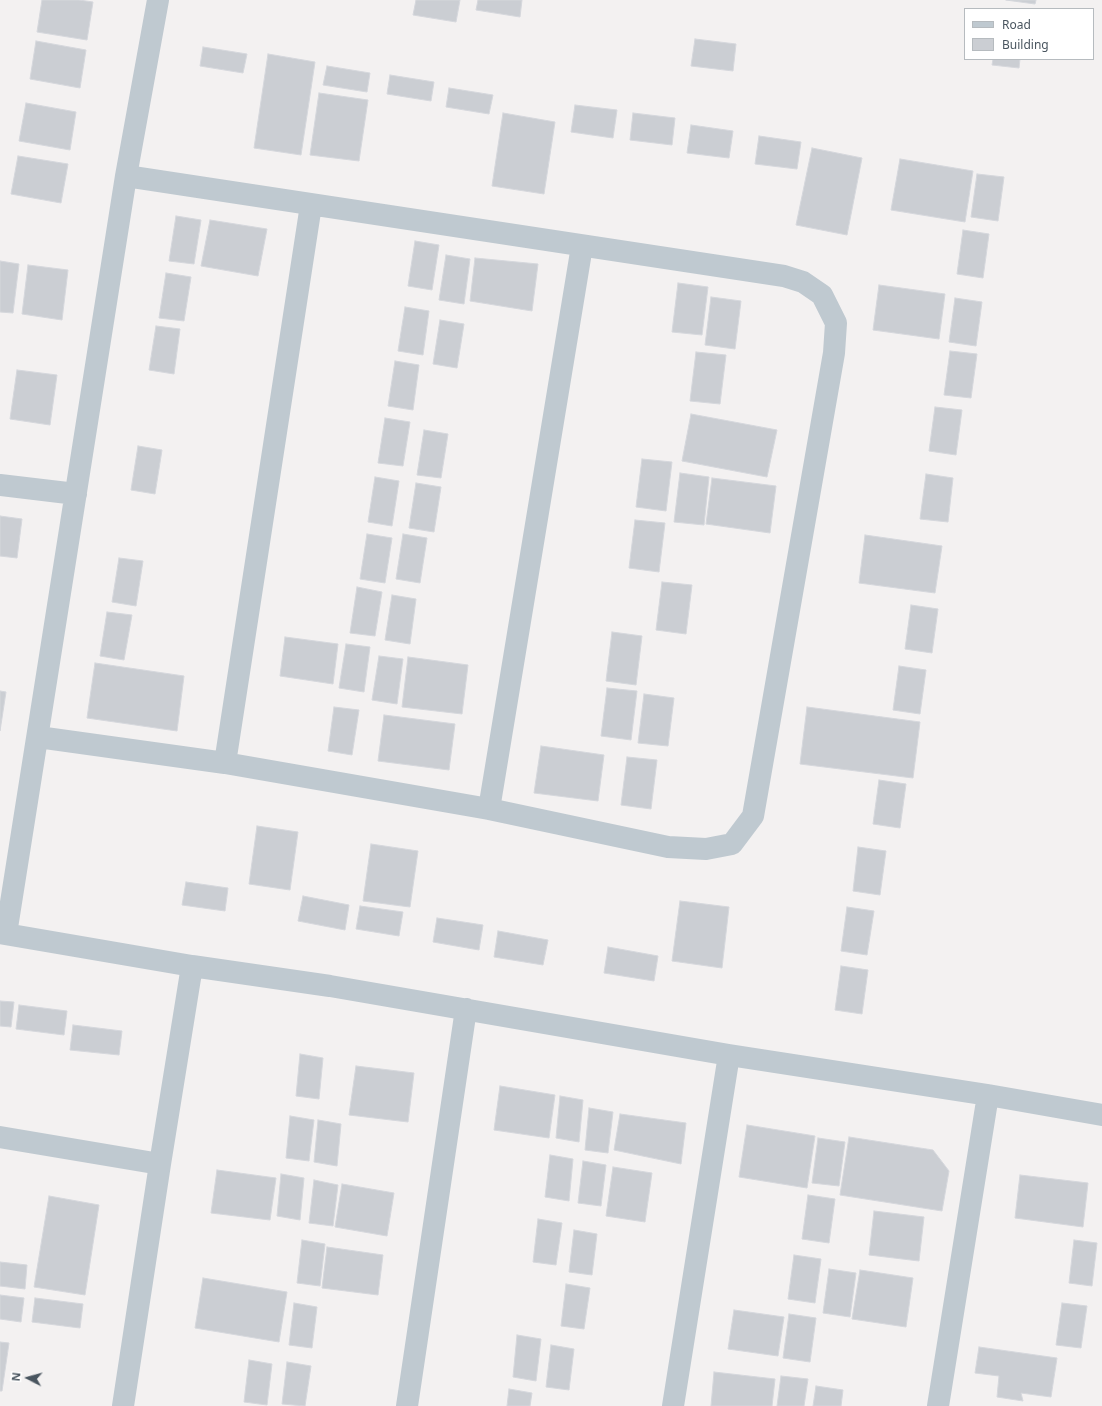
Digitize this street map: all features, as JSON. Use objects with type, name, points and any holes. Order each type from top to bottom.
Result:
[{"type":"street","points":[[158,0],[126,176],[38,737],[3,934],[192,966],[330,986],[729,1055],[988,1095],[1102,1115]]},
{"type":"street","points":[[38,737],[225,763],[489,808],[668,847],[706,849],[732,844],[753,816],[834,353],[836,323],[822,295],[803,282],[784,276],[126,176]]},
{"type":"street","points":[[225,763],[311,204]]},
{"type":"street","points":[[489,808],[582,246]]},
{"type":"street","points":[[0,485],[76,494]]},
{"type":"street","points":[[123,1406],[192,966]]},
{"type":"street","points":[[407,1406],[466,1009]]},
{"type":"street","points":[[673,1406],[729,1055]]},
{"type":"street","points":[[938,1406],[988,1095]]},
{"type":"street","points":[[0,1137],[160,1164]]},
{"type":"building","points":[[42,0],[79,0],[93,2],[87,40],[37,32]]},
{"type":"building","points":[[416,0],[460,0],[456,22],[413,15]]},
{"type":"building","points":[[478,0],[522,0],[520,17],[476,10]]},
{"type":"building","points":[[1006,0],[1036,0],[1035,4]]},
{"type":"building","points":[[695,39],[736,44],[733,71],[691,66]]},
{"type":"building","points":[[36,41],[86,50],[80,88],[30,79]]},
{"type":"building","points":[[203,47],[247,54],[243,73],[200,66]]},
{"type":"building","points":[[268,54],[315,62],[301,155],[254,148]]},
{"type":"building","points":[[993,60],[1020,60],[1019,68],[992,65]]},
{"type":"building","points":[[327,66],[370,73],[367,92],[323,85]]},
{"type":"building","points":[[390,75],[434,82],[431,101],[387,94]]},
{"type":"building","points":[[449,88],[493,95],[489,114],[446,107]]},
{"type":"building","points":[[319,93],[368,100],[359,161],[310,155]]},
{"type":"building","points":[[26,103],[76,112],[70,150],[19,141]]},
{"type":"building","points":[[575,105],[617,110],[613,138],[571,132]]},
{"type":"building","points":[[503,113],[555,122],[544,194],[492,186]]},
{"type":"building","points":[[633,113],[675,118],[672,145],[630,140]]},
{"type":"building","points":[[691,125],[733,131],[729,158],[687,153]]},
{"type":"building","points":[[759,136],[801,142],[797,169],[755,164]]},
{"type":"building","points":[[812,148],[862,158],[847,235],[796,225]]},
{"type":"building","points":[[18,156],[68,164],[61,203],[11,194]]},
{"type":"building","points":[[900,159],[973,171],[965,222],[891,210]]},
{"type":"building","points":[[977,174],[1004,177],[998,221],[971,217]]},
{"type":"building","points":[[176,216],[201,220],[194,264],[169,261]]},
{"type":"building","points":[[210,220],[267,229],[258,276],[201,266]]},
{"type":"building","points":[[963,230],[989,234],[983,278],[957,274]]},
{"type":"building","points":[[415,241],[439,245],[432,290],[408,286]]},
{"type":"building","points":[[446,255],[470,259],[464,304],[439,300]]},
{"type":"building","points":[[475,258],[538,264],[532,311],[470,301]]},
{"type":"building","points":[[0,261],[19,264],[13,313],[0,312]]},
{"type":"building","points":[[28,265],[68,270],[62,320],[22,314]]},
{"type":"building","points":[[166,273],[191,277],[184,321],[159,318]]},
{"type":"building","points":[[678,283],[708,287],[702,335],[672,332]]},
{"type":"building","points":[[879,285],[945,294],[939,339],[873,330]]},
{"type":"building","points":[[711,297],[741,301],[735,349],[705,345]]},
{"type":"building","points":[[955,298],[982,302],[976,346],[949,342]]},
{"type":"building","points":[[405,307],[429,311],[423,355],[398,351]]},
{"type":"building","points":[[440,320],[464,324],[457,368],[433,364]]},
{"type":"building","points":[[156,326],[180,329],[174,374],[149,370]]},
{"type":"building","points":[[950,351],[977,354],[971,398],[944,395]]},
{"type":"building","points":[[696,352],[726,355],[720,404],[690,401]]},
{"type":"building","points":[[395,361],[419,365],[413,410],[388,406]]},
{"type":"building","points":[[17,370],[57,375],[50,425],[10,419]]},
{"type":"building","points":[[935,407],[962,410],[956,455],[929,451]]},
{"type":"building","points":[[691,414],[777,430],[767,477],[682,461]]},
{"type":"building","points":[[385,418],[410,422],[403,466],[378,463]]},
{"type":"building","points":[[424,430],[448,434],[441,478],[417,475]]},
{"type":"building","points":[[138,446],[162,450],[155,494],[131,490]]},
{"type":"building","points":[[642,459],[672,462],[666,511],[636,507]]},
{"type":"building","points":[[680,473],[709,477],[704,525],[674,522]]},
{"type":"building","points":[[926,474],[953,478],[948,522],[920,519]]},
{"type":"building","points":[[375,477],[399,481],[392,526],[368,522]]},
{"type":"building","points":[[712,478],[776,486],[770,533],[706,524]]},
{"type":"building","points":[[416,483],[441,487],[434,532],[409,528]]},
{"type":"building","points":[[0,516],[22,519],[17,558],[0,556]]},
{"type":"building","points":[[635,520],[665,523],[659,572],[629,568]]},
{"type":"building","points":[[367,534],[392,538],[385,583],[360,579]]},
{"type":"building","points":[[403,534],[427,538],[420,583],[396,579]]},
{"type":"building","points":[[865,535],[942,546],[935,593],[859,583]]},
{"type":"building","points":[[119,558],[143,561],[136,606],[112,602]]},
{"type":"building","points":[[662,582],[692,585],[686,634],[656,630]]},
{"type":"building","points":[[357,587],[382,592],[375,636],[350,633]]},
{"type":"building","points":[[392,595],[416,599],[410,644],[385,640]]},
{"type":"building","points":[[911,605],[938,609],[932,653],[905,649]]},
{"type":"building","points":[[107,612],[132,615],[124,660],[100,656]]},
{"type":"building","points":[[612,632],[642,636],[636,685],[606,681]]},
{"type":"building","points":[[285,637],[338,644],[333,684],[280,676]]},
{"type":"building","points":[[346,644],[370,647],[364,692],[339,688]]},
{"type":"building","points":[[379,656],[403,659],[397,704],[372,700]]},
{"type":"building","points":[[408,657],[468,665],[462,714],[402,707]]},
{"type":"building","points":[[95,663],[184,676],[177,731],[87,718]]},
{"type":"building","points":[[899,666],[926,670],[920,714],[893,710]]},
{"type":"building","points":[[607,688],[637,691],[631,740],[601,736]]},
{"type":"building","points":[[0,691],[6,692],[0,731]]},
{"type":"building","points":[[644,694],[674,698],[668,746],[638,743]]},
{"type":"building","points":[[334,707],[359,710],[352,755],[328,751]]},
{"type":"building","points":[[807,707],[920,722],[913,778],[800,764]]},
{"type":"building","points":[[384,715],[455,724],[449,770],[378,761]]},
{"type":"building","points":[[541,746],[604,755],[598,801],[534,793]]},
{"type":"building","points":[[627,757],[657,760],[651,809],[621,805]]},
{"type":"building","points":[[879,780],[906,784],[900,828],[873,824]]},
{"type":"building","points":[[257,826],[298,832],[290,890],[249,884]]},
{"type":"building","points":[[371,844],[418,851],[410,907],[363,901]]},
{"type":"building","points":[[858,847],[886,851],[880,895],[853,891]]},
{"type":"building","points":[[186,882],[228,888],[225,911],[182,905]]},
{"type":"building","points":[[303,896],[349,905],[345,930],[298,921]]},
{"type":"building","points":[[680,901],[729,907],[722,968],[672,961]]},
{"type":"building","points":[[360,906],[403,912],[399,936],[356,929]]},
{"type":"building","points":[[847,907],[874,911],[867,955],[841,951]]},
{"type":"building","points":[[437,918],[483,925],[479,950],[433,942]]},
{"type":"building","points":[[498,931],[548,940],[543,965],[494,957]]},
{"type":"building","points":[[608,947],[658,956],[654,981],[604,973]]},
{"type":"building","points":[[841,966],[868,970],[862,1014],[835,1010]]},
{"type":"building","points":[[0,1001],[14,1002],[11,1027],[0,1026]]},
{"type":"building","points":[[19,1005],[67,1011],[64,1035],[16,1029]]},
{"type":"building","points":[[73,1025],[122,1031],[119,1055],[70,1050]]},
{"type":"building","points":[[300,1054],[323,1058],[319,1099],[296,1096]]},
{"type":"building","points":[[356,1066],[414,1073],[408,1122],[349,1115]]},
{"type":"building","points":[[500,1086],[555,1095],[549,1138],[494,1130]]},
{"type":"building","points":[[560,1096],[583,1100],[579,1142],[556,1138]]},
{"type":"building","points":[[589,1108],[613,1112],[608,1153],[585,1150]]},
{"type":"building","points":[[620,1114],[686,1123],[681,1164],[614,1150]]},
{"type":"building","points":[[290,1116],[314,1120],[309,1161],[286,1158]]},
{"type":"building","points":[[318,1120],[341,1124],[337,1166],[314,1162]]},
{"type":"building","points":[[747,1125],[815,1136],[807,1188],[739,1177]]},
{"type":"building","points":[[849,1137],[933,1150],[949,1171],[942,1211],[840,1195]]},
{"type":"building","points":[[818,1138],[845,1142],[839,1186],[812,1183]]},
{"type":"building","points":[[550,1155],[573,1159],[569,1201],[545,1197]]},
{"type":"building","points":[[583,1161],[606,1165],[601,1206],[578,1203]]},
{"type":"building","points":[[613,1167],[652,1173],[645,1222],[606,1216]]},
{"type":"building","points":[[217,1170],[276,1178],[270,1220],[211,1213]]},
{"type":"building","points":[[281,1174],[304,1178],[300,1220],[277,1216]]},
{"type":"building","points":[[1020,1175],[1088,1183],[1083,1227],[1015,1218]]},
{"type":"building","points":[[314,1180],[338,1185],[333,1226],[309,1223]]},
{"type":"building","points":[[342,1184],[394,1193],[387,1236],[335,1227]]},
{"type":"building","points":[[808,1195],[835,1199],[829,1243],[802,1239]]},
{"type":"building","points":[[49,1196],[99,1205],[85,1295],[34,1287]]},
{"type":"building","points":[[874,1211],[924,1217],[919,1261],[869,1255]]},
{"type":"building","points":[[538,1219],[562,1223],[556,1265],[533,1262]]},
{"type":"building","points":[[574,1230],[597,1234],[592,1275],[569,1272]]},
{"type":"building","points":[[302,1240],[325,1244],[320,1286],[297,1283]]},
{"type":"building","points":[[1074,1240],[1097,1243],[1092,1286],[1069,1283]]},
{"type":"building","points":[[327,1247],[383,1255],[378,1295],[322,1288]]},
{"type":"building","points":[[794,1255],[821,1259],[815,1303],[788,1299]]},
{"type":"building","points":[[0,1262],[27,1265],[25,1289],[0,1286]]},
{"type":"building","points":[[829,1269],[856,1273],[850,1317],[823,1313]]},
{"type":"building","points":[[860,1270],[913,1278],[906,1327],[852,1319]]},
{"type":"building","points":[[203,1278],[287,1292],[279,1342],[195,1328]]},
{"type":"building","points":[[566,1284],[590,1288],[584,1329],[561,1326]]},
{"type":"building","points":[[0,1295],[24,1298],[21,1322],[0,1319]]},
{"type":"building","points":[[35,1298],[83,1304],[80,1328],[32,1322]]},
{"type":"building","points":[[294,1303],[317,1307],[312,1348],[289,1345]]},
{"type":"building","points":[[1062,1303],[1087,1306],[1081,1348],[1056,1345]]},
{"type":"building","points":[[734,1310],[784,1317],[778,1356],[728,1349]]},
{"type":"building","points":[[789,1314],[816,1318],[810,1362],[783,1358]]},
{"type":"building","points":[[517,1335],[541,1339],[536,1381],[513,1377]]},
{"type":"building","points":[[0,1342],[9,1343],[2,1391],[0,1391]]},
{"type":"building","points":[[551,1345],[574,1349],[569,1390],[546,1387]]},
{"type":"building","points":[[979,1347],[1057,1358],[1051,1397],[1021,1393],[1023,1401],[997,1397],[999,1376],[975,1373]]},
{"type":"building","points":[[249,1360],[272,1364],[267,1405],[244,1402]]},
{"type":"building","points":[[287,1362],[311,1366],[305,1406],[282,1404]]},
{"type":"building","points":[[714,1372],[775,1379],[772,1406],[711,1406]]},
{"type":"building","points":[[781,1376],[808,1379],[804,1406],[777,1406]]},
{"type":"building","points":[[816,1386],[843,1390],[841,1406],[813,1406]]},
{"type":"building","points":[[509,1389],[532,1393],[530,1406],[507,1406]]}]
